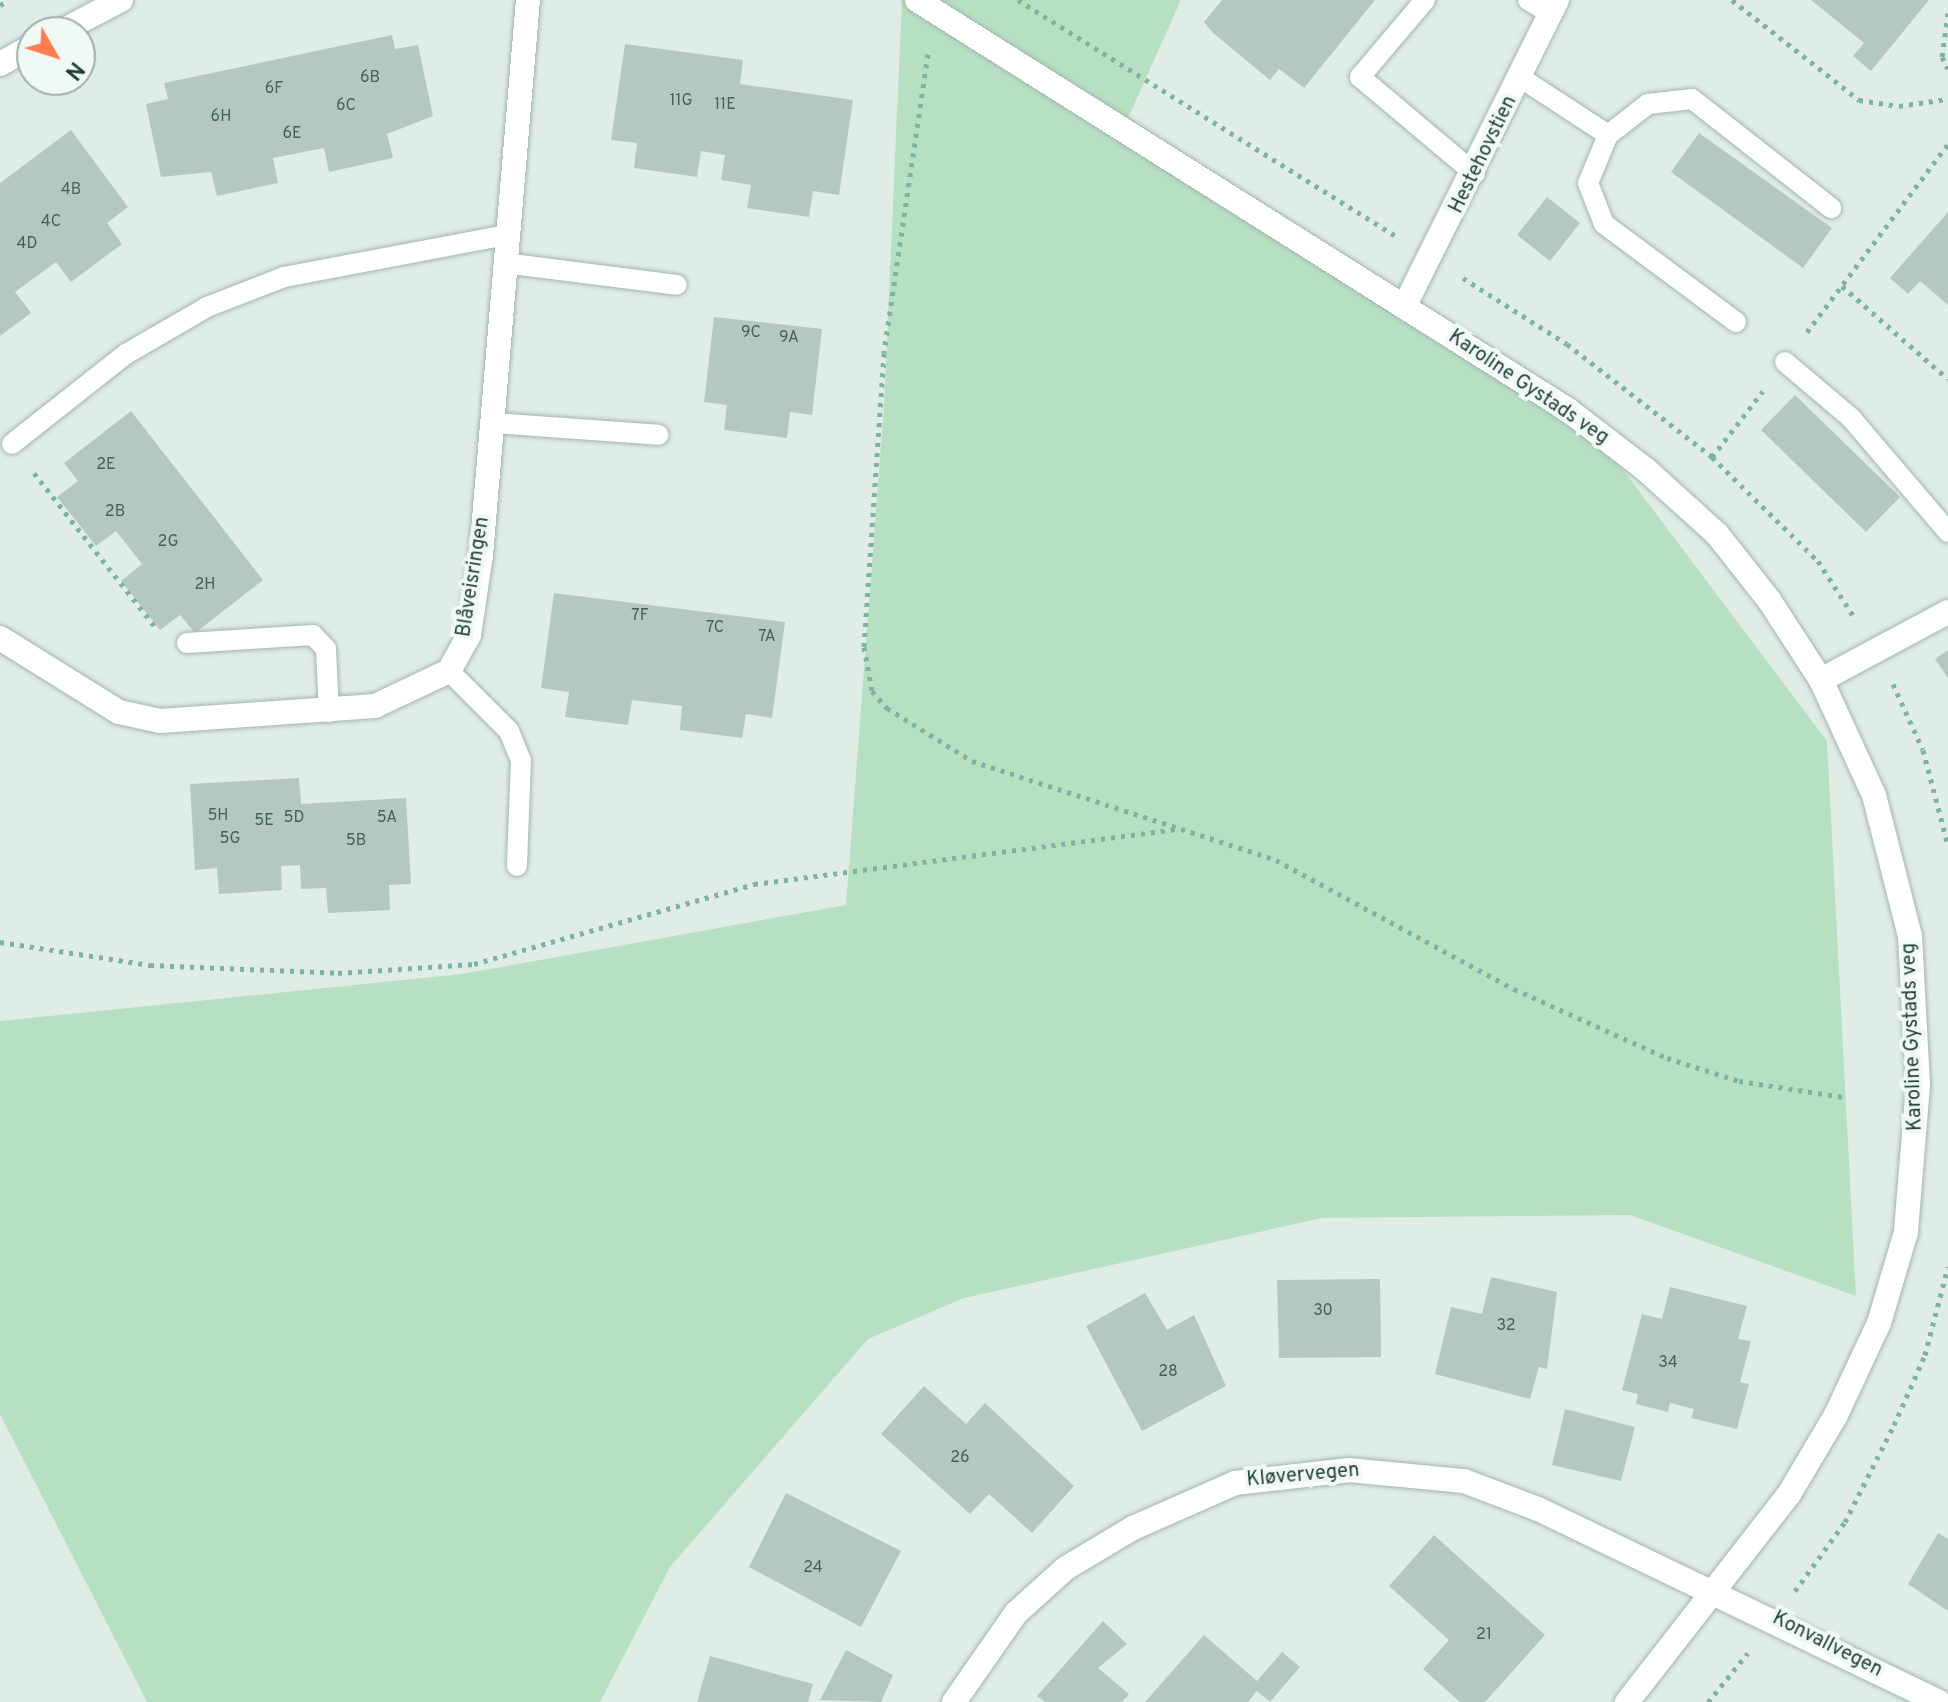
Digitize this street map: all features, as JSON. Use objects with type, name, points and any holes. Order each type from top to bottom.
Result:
[{"type":"street","points":[[90,16],[121,0]]},
{"type":"street","name":"Blåveisringen","points":[[449,671],[469,635],[493,423],[528,0]]},
{"type":"street","name":"Karoline Gystads veg","points":[[926,5],[1568,410],[1645,469],[1717,534],[1821,680],[1874,795],[1910,936],[1916,1161],[1906,1232],[1879,1323],[1836,1415],[1789,1494],[1627,1702]]},
{"type":"street","name":"Hestehovstien","points":[[1404,307],[1475,174],[1554,7]]},
{"type":"street","points":[[1821,680],[1948,612]]},
{"type":"street","points":[[0,638],[97,700],[160,721],[329,712],[375,706],[449,671]]},
{"type":"street","name":"Kløvervegen","points":[[954,1702],[980,1656],[1066,1568],[1235,1483],[1297,1473],[1405,1471],[1464,1481],[1713,1592]]},
{"type":"street","name":"Konvallvegen","points":[[1713,1592],[1776,1618],[1939,1702]]},
{"type":"lane","points":[[1425,0],[1360,77],[1475,174]]},
{"type":"lane","points":[[1528,0],[1554,7]]},
{"type":"lane","points":[[1521,78],[1608,135]]},
{"type":"lane","points":[[1736,322],[1604,224],[1588,183],[1608,135],[1648,104],[1692,99],[1831,208]]},
{"type":"lane","points":[[12,444],[126,354],[207,307],[284,277],[507,235]]},
{"type":"lane","points":[[504,263],[677,285]]},
{"type":"lane","points":[[1785,362],[1851,418],[1948,532]]},
{"type":"lane","points":[[493,423],[659,435]]},
{"type":"lane","points":[[187,643],[313,635],[326,649],[329,712]]},
{"type":"lane","points":[[449,671],[509,731],[521,760],[517,866]]},
{"type":"path","points":[[0,5],[9,0]]},
{"type":"path","points":[[1732,0],[1859,100],[1899,106],[1948,99]]},
{"type":"path","points":[[926,5],[884,353],[864,647],[872,691],[912,730],[972,761],[1276,860],[1514,989],[1667,1058],[1739,1081],[1844,1097]]},
{"type":"path","points":[[1948,13],[1942,57],[1948,69]]},
{"type":"path","points":[[1712,457],[1948,144]]},
{"type":"path","points":[[1842,286],[1948,379]]},
{"type":"path","points":[[12,444],[142,616],[187,643]]},
{"type":"path","points":[[0,942],[150,965],[322,973],[474,964],[549,949],[754,884],[1184,828]]},
{"type":"path","points":[[1708,1702],[1776,1618],[1845,1522],[1925,1355],[1948,1267]]},
{"type":"green space","points":[[902,0],[1181,0],[1128,118],[1451,322],[1584,418],[1827,741],[1856,1296],[1630,1215],[1322,1218],[964,1298],[868,1339],[670,1567],[600,1702],[147,1702],[0,1414],[0,1021],[462,974],[846,905],[884,406]]},
{"type":"building","points":[[1222,0],[1375,0],[1304,88],[1279,69],[1270,80],[1212,32],[1204,22]]},
{"type":"building","points":[[1811,0],[1929,0],[1871,71],[1853,56],[1864,43]]},
{"type":"building","points":[[392,35],[395,49],[418,45],[433,116],[387,134],[393,158],[329,172],[324,148],[273,158],[278,183],[217,196],[211,172],[161,177],[146,104],[168,99],[164,83]]},
{"type":"building","points":[[625,44],[743,60],[740,84],[853,100],[839,195],[813,191],[809,217],[747,208],[751,185],[721,180],[725,155],[701,151],[697,177],[634,168],[637,143],[611,140]]},
{"type":"building","points":[[71,130],[128,207],[107,223],[122,244],[71,282],[56,262],[15,292],[31,313],[0,336],[0,183]]},
{"type":"building","points":[[1699,133],[1832,228],[1803,268],[1671,172]]},
{"type":"building","points":[[1547,197],[1580,223],[1550,261],[1517,235]]},
{"type":"building","points":[[1948,212],[1948,305],[1920,281],[1908,294],[1890,278]]},
{"type":"building","points":[[714,317],[822,329],[812,415],[790,412],[787,438],[724,430],[727,405],[704,402]]},
{"type":"building","points":[[1795,395],[1900,497],[1866,532],[1761,430]]},
{"type":"building","points":[[131,411],[263,580],[195,633],[180,615],[160,630],[121,581],[142,564],[116,531],[96,546],[57,497],[78,481],[64,463]]},
{"type":"building","points":[[554,593],[785,622],[772,718],[746,714],[742,738],[680,730],[682,706],[632,700],[628,725],[565,717],[569,692],[541,688]]},
{"type":"building","points":[[1948,650],[1948,678],[1935,659]]},
{"type":"building","points":[[299,778],[301,804],[406,798],[411,884],[389,885],[390,910],[328,913],[326,888],[301,889],[300,865],[281,866],[282,890],[219,894],[217,868],[195,870],[190,784]]},
{"type":"building","points":[[1491,1277],[1557,1292],[1547,1369],[1539,1367],[1530,1399],[1435,1374],[1451,1307],[1482,1314]]},
{"type":"building","points":[[1380,1279],[1381,1357],[1279,1358],[1277,1280]]},
{"type":"building","points":[[1670,1287],[1747,1306],[1738,1339],[1751,1341],[1740,1382],[1749,1384],[1737,1429],[1691,1418],[1694,1409],[1670,1403],[1668,1412],[1636,1404],[1638,1394],[1622,1390],[1642,1314],[1662,1319]]},
{"type":"building","points":[[1145,1293],[1167,1330],[1194,1315],[1226,1386],[1142,1431],[1086,1326]]},
{"type":"building","points":[[924,1386],[966,1424],[985,1403],[1074,1486],[1032,1533],[989,1494],[970,1514],[881,1434]]},
{"type":"building","points":[[1565,1409],[1635,1427],[1621,1481],[1552,1465]]},
{"type":"building","points":[[786,1493],[901,1551],[861,1627],[749,1567]]},
{"type":"building","points":[[1938,1533],[1948,1539],[1948,1611],[1908,1584]]},
{"type":"building","points":[[1434,1535],[1545,1635],[1485,1702],[1460,1702],[1423,1669],[1449,1640],[1389,1586]]},
{"type":"building","points":[[1103,1621],[1127,1644],[1098,1668],[1129,1694],[1122,1702],[1045,1702],[1037,1696]]},
{"type":"building","points":[[1204,1635],[1257,1681],[1282,1652],[1300,1667],[1270,1702],[1257,1691],[1248,1702],[1145,1702]]},
{"type":"building","points":[[846,1650],[893,1675],[881,1702],[820,1700]]},
{"type":"building","points":[[710,1656],[813,1684],[808,1702],[697,1702]]}]
